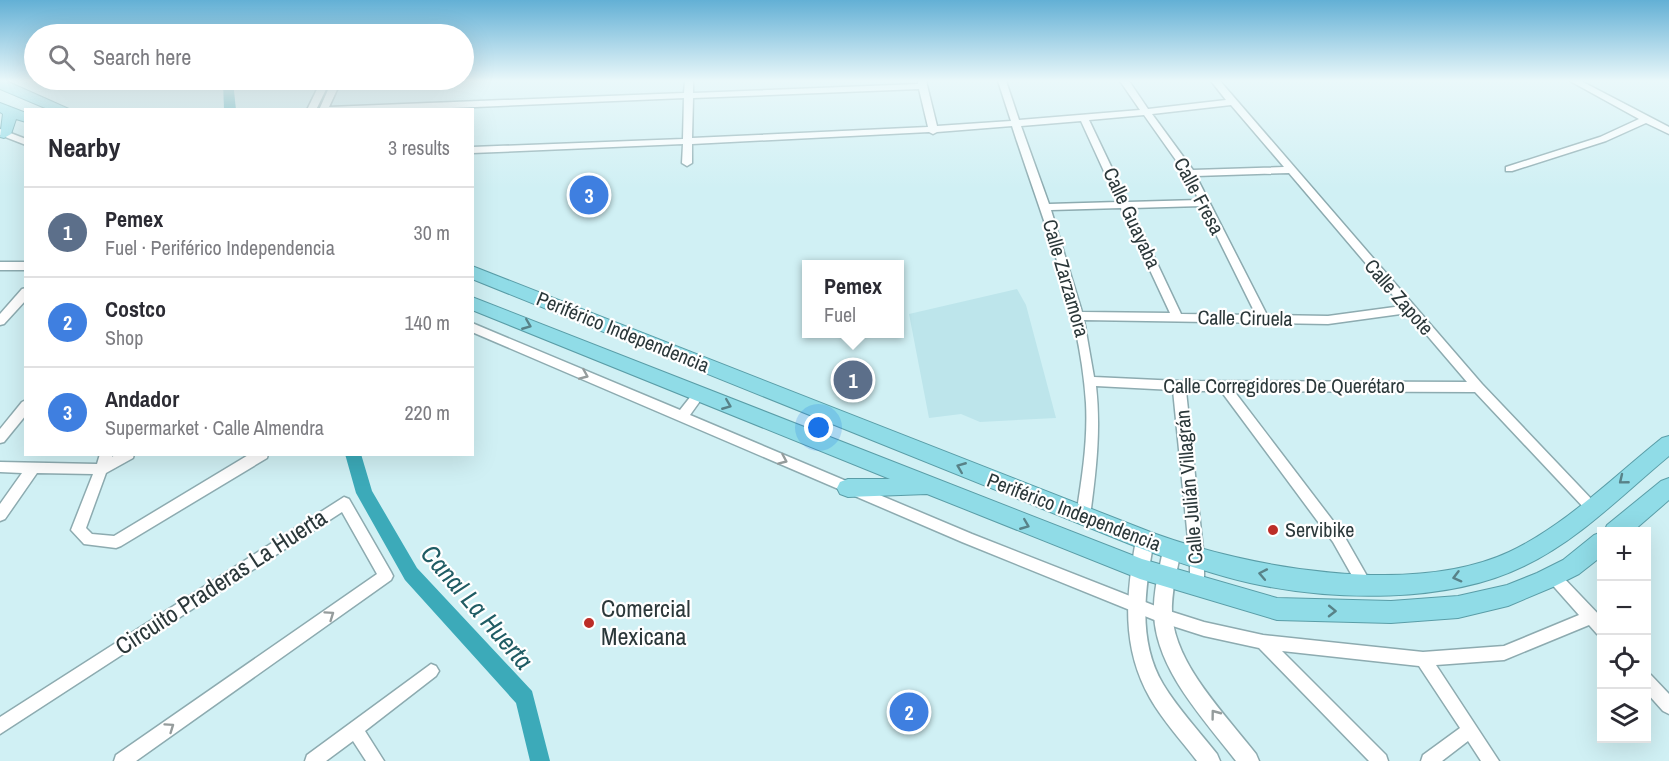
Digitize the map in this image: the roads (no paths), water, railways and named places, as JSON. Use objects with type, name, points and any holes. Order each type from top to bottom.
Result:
[{"type":"highway","points":[[2,133],[4,117]]},
{"type":"highway","name":"Periférico Independencia","points":[[474,273],[1145,540],[1197,559],[1268,576],[1364,583],[1442,581],[1499,566],[1544,544],[1669,444]]},
{"type":"highway","name":"Periférico Independencia","points":[[474,304],[1140,569],[1277,609],[1390,612],[1458,607],[1508,594],[1553,576],[1571,567],[1597,546]]},
{"type":"highway","points":[[848,488],[930,487]]},
{"type":"highway","points":[[1620,527],[1669,487]]},
{"type":"street","points":[[687,163],[688,117]]},
{"type":"street","points":[[930,117],[933,131]]},
{"type":"street","name":"Calle Zarzamora","points":[[1012,117],[1046,207],[1080,316],[1091,381],[1093,459],[1083,516]]},
{"type":"street","points":[[474,150],[933,131],[1117,117]]},
{"type":"street","name":"Calle Fresa","points":[[1151,117],[1190,173],[1263,318]]},
{"type":"street","name":"Calle Zapote","points":[[1244,117],[1478,387],[1591,506]]},
{"type":"street","points":[[1642,117],[1668,130]]},
{"type":"street","points":[[1509,169],[1603,140],[1647,119]]},
{"type":"street","name":"Calle Guayaba","points":[[1085,120],[1177,317]]},
{"type":"street","points":[[2,133],[24,141]]},
{"type":"street","points":[[1190,173],[1290,170]]},
{"type":"street","points":[[1046,207],[1204,203]]},
{"type":"street","points":[[0,266],[24,266]]},
{"type":"street","points":[[0,321],[24,294]]},
{"type":"street","name":"Calle Ciruela","points":[[1080,316],[1328,320],[1409,309]]},
{"type":"street","points":[[474,328],[805,470],[1162,616],[1263,642],[1423,659],[1504,652],[1591,617]]},
{"type":"street","name":"Calle Corregidores De Querétaro","points":[[1091,381],[1179,386],[1478,387]]},
{"type":"street","name":"Calle Julián Villagrán","points":[[1179,386],[1197,559],[1197,587]]},
{"type":"street","points":[[1224,386],[1338,538],[1364,583]]},
{"type":"street","points":[[683,416],[699,394]]},
{"type":"street","points":[[0,438],[24,408]]},
{"type":"street","points":[[106,456],[78,530],[89,540],[117,542],[259,456]]},
{"type":"street","points":[[0,467],[102,469],[125,456]]},
{"type":"street","points":[[0,515],[33,468]]},
{"type":"street","name":"Circuito Praderas La Huerta","points":[[0,726],[344,503],[386,576],[122,761]]},
{"type":"street","points":[[1145,540],[1135,605],[1139,645],[1157,691],[1210,761]]},
{"type":"street","points":[[1172,550],[1162,616],[1169,646],[1187,676],[1249,761]]},
{"type":"street","points":[[1553,576],[1597,624]]},
{"type":"street","points":[[1263,642],[1380,761]]},
{"type":"street","points":[[1423,659],[1491,761]]},
{"type":"street","points":[[313,761],[431,670]]},
{"type":"street","points":[[1651,685],[1669,706]]},
{"type":"street","points":[[354,729],[376,761]]},
{"type":"street","points":[[1429,761],[1470,730]]},
{"type":"waterway","name":"Canal La Huerta","points":[[354,456],[364,493],[411,574],[525,698],[540,761]]},
{"type":"place","name":"Andador","points":[[589,195]]},
{"type":"place","name":"Pemex","points":[[853,380]]},
{"type":"place","name":"Servibike","points":[[1273,530]]},
{"type":"place","name":"Comercial Mexicana","points":[[589,623]]},
{"type":"place","name":"Costco","points":[[909,712]]}]
